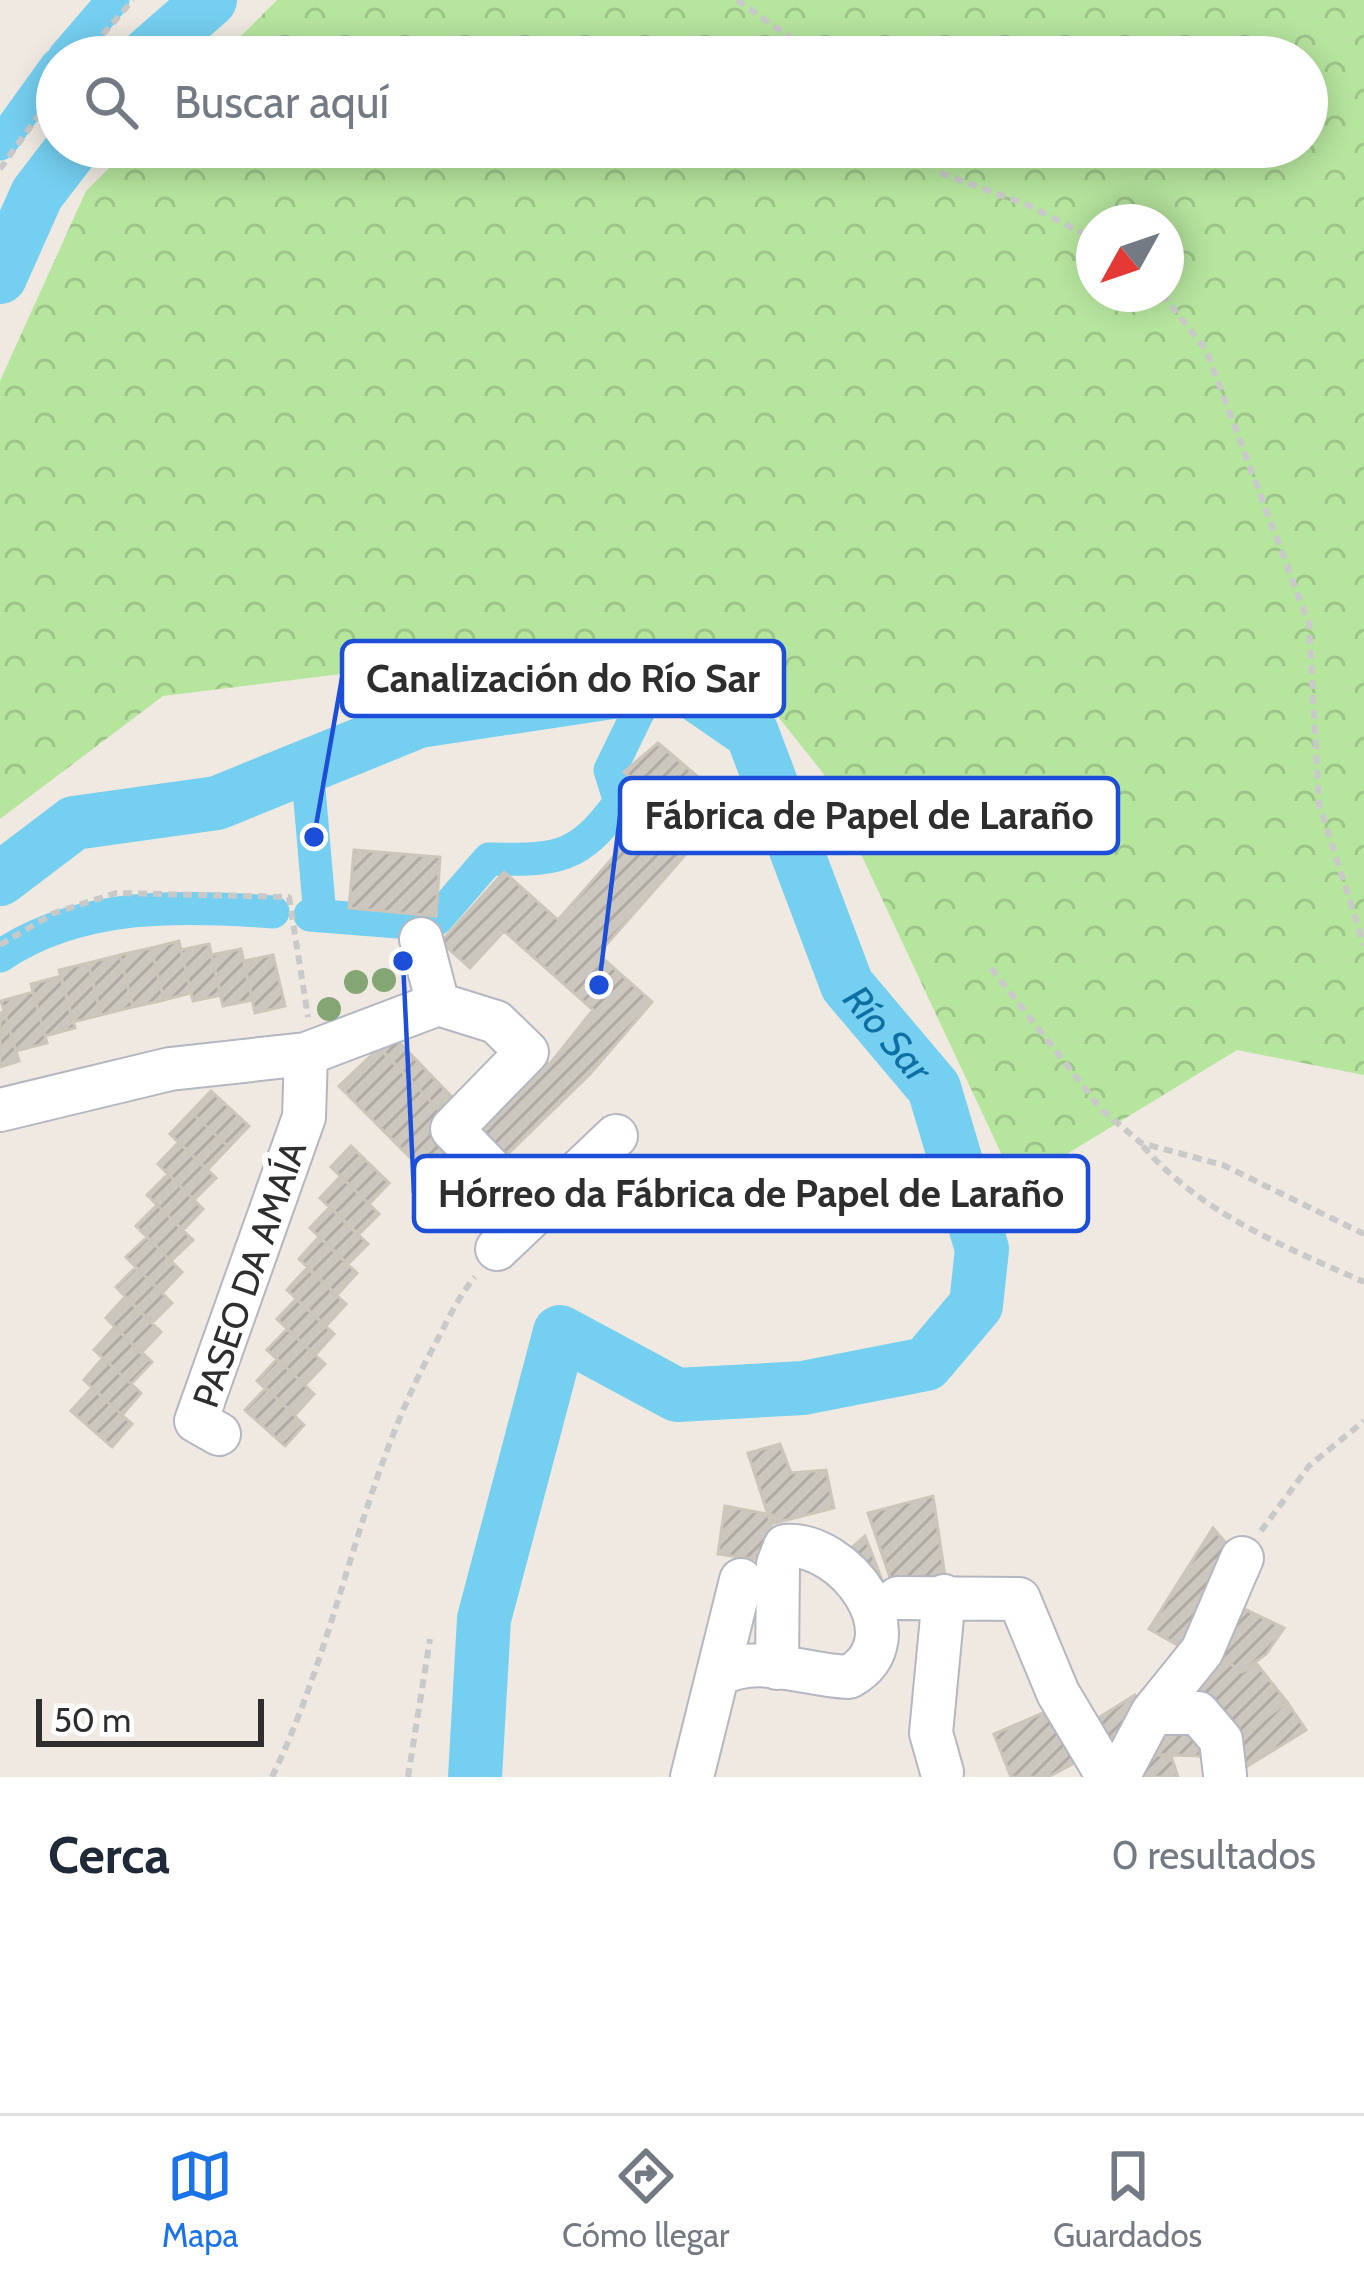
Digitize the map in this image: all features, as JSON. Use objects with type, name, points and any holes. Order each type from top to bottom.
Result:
[{"type":"street","points":[[421,938],[438,1004]]},
{"type":"street","points":[[0,1110],[170,1070],[306,1054],[438,1004],[496,1022],[526,1052],[452,1129],[534,1214]]},
{"type":"street","name":"PASEO DA AMAÍA","points":[[219,1434],[196,1421],[304,1117],[306,1054]]},
{"type":"street","points":[[496,1249],[616,1136]]},
{"type":"street","points":[[1118,1777],[1152,1713],[1202,1651],[1242,1558]]},
{"type":"street","points":[[692,1777],[741,1580]]},
{"type":"street","points":[[942,1772],[931,1733],[944,1596]]},
{"type":"street","points":[[898,1598],[1019,1599],[1058,1693],[1108,1777]]},
{"type":"street","points":[[717,1676],[734,1666],[777,1668]]},
{"type":"street","points":[[1152,1713],[1198,1713],[1220,1740],[1226,1775]]},
{"type":"path","points":[[101,36],[133,0]]},
{"type":"path","points":[[737,0],[788,36]]},
{"type":"path","points":[[0,169],[36,119]]},
{"type":"path","points":[[939,168],[943,174],[1076,230]]},
{"type":"path","points":[[1176,312],[1206,350],[1309,624],[1319,804],[1364,945]]},
{"type":"path","points":[[0,945],[54,914],[116,892],[289,897],[310,1028],[306,1054]]},
{"type":"path","points":[[991,968],[1102,1110],[1141,1143],[1166,1173],[1256,1234],[1364,1282]]},
{"type":"path","points":[[1141,1143],[1223,1165],[1364,1234]]},
{"type":"path","points":[[272,1777],[299,1722],[359,1519],[398,1414],[466,1288],[496,1249]]},
{"type":"path","points":[[1242,1558],[1309,1466],[1364,1421]]},
{"type":"path","points":[[408,1777],[430,1639]]},
{"type":"green space","points":[[277,0],[1364,0],[1364,1075],[1237,1050],[1016,1185],[823,773],[717,640],[528,651],[163,696],[0,819],[0,381],[86,191],[109,168],[1328,168],[1328,36],[241,36]]},
{"type":"building","points":[[658,743],[730,804],[598,954],[652,1002],[590,1074],[456,1204],[339,1086],[379,1048],[465,1137],[544,1059],[549,1065],[593,1010],[504,931],[470,968],[441,942],[504,872],[558,920],[661,803],[624,772]]},
{"type":"building","points":[[354,850],[440,857],[436,916],[349,908]]},
{"type":"building","points":[[179,941],[191,993],[164,1000],[151,948]]},
{"type":"building","points":[[209,944],[221,995],[193,1001],[181,950]]},
{"type":"building","points":[[151,948],[164,1000],[133,1007],[120,955]]},
{"type":"building","points":[[241,949],[252,1000],[223,1006],[211,955]]},
{"type":"building","points":[[120,955],[133,1007],[101,1015],[88,963]]},
{"type":"building","points":[[273,955],[285,1006],[255,1013],[244,961]]},
{"type":"building","points":[[88,963],[101,1015],[73,1022],[59,970]]},
{"type":"building","points":[[61,976],[75,1028],[45,1036],[31,984]]},
{"type":"building","points":[[33,992],[47,1043],[16,1051],[1,1001]]},
{"type":"building","points":[[4,1012],[19,1061],[0,1067],[0,1013]]},
{"type":"building","points":[[395,1038],[451,1096],[438,1109],[382,1050]]},
{"type":"building","points":[[211,1091],[249,1126],[229,1147],[191,1112]]},
{"type":"building","points":[[191,1112],[229,1147],[207,1170],[170,1134]]},
{"type":"building","points":[[179,1142],[216,1178],[194,1200],[158,1164]]},
{"type":"building","points":[[351,1146],[389,1183],[369,1204],[331,1167]]},
{"type":"building","points":[[168,1174],[203,1209],[183,1230],[147,1195]]},
{"type":"building","points":[[341,1176],[379,1214],[358,1235],[320,1198]]},
{"type":"building","points":[[157,1205],[193,1240],[171,1261],[136,1226]]},
{"type":"building","points":[[330,1207],[368,1244],[348,1264],[310,1228]]},
{"type":"building","points":[[147,1237],[182,1272],[162,1293],[126,1257]]},
{"type":"building","points":[[319,1237],[357,1273],[337,1295],[299,1259]]},
{"type":"building","points":[[136,1267],[172,1303],[152,1323],[116,1287]]},
{"type":"building","points":[[307,1268],[346,1304],[326,1326],[287,1290]]},
{"type":"building","points":[[125,1297],[161,1332],[141,1353],[106,1318]]},
{"type":"building","points":[[296,1299],[334,1334],[315,1355],[277,1319]]},
{"type":"building","points":[[115,1327],[152,1362],[131,1384],[94,1350]]},
{"type":"building","points":[[287,1329],[325,1364],[305,1385],[267,1350]]},
{"type":"building","points":[[103,1358],[141,1393],[122,1415],[84,1380]]},
{"type":"building","points":[[277,1359],[314,1394],[295,1415],[257,1381]]},
{"type":"building","points":[[92,1388],[132,1424],[112,1447],[71,1411]]},
{"type":"building","points":[[266,1388],[304,1425],[285,1446],[245,1410]]},
{"type":"building","points":[[780,1444],[791,1473],[826,1470],[834,1508],[771,1524],[748,1453]]},
{"type":"building","points":[[933,1496],[946,1583],[894,1589],[868,1513]]},
{"type":"building","points":[[725,1506],[772,1515],[768,1561],[718,1554]]},
{"type":"building","points":[[1213,1528],[1231,1549],[1190,1652],[1149,1629]]},
{"type":"building","points":[[865,1536],[885,1588],[840,1558]]},
{"type":"building","points":[[1234,1604],[1284,1628],[1266,1654],[1242,1672],[1210,1650]]},
{"type":"building","points":[[1210,1650],[1242,1672],[1256,1663],[1287,1702],[1233,1743],[1183,1686]]},
{"type":"building","points":[[1135,1695],[1148,1711],[1107,1762],[1087,1725]]},
{"type":"building","points":[[1287,1702],[1306,1730],[1241,1770],[1233,1743]]},
{"type":"building","points":[[1052,1709],[1074,1763],[1048,1777],[1011,1777],[994,1734]]},
{"type":"building","points":[[1200,1720],[1201,1756],[1144,1754],[1148,1724]]},
{"type":"building","points":[[1133,1753],[1171,1756],[1178,1777],[1127,1777]]},
{"type":"waterway","points":[[82,36],[113,0]]},
{"type":"waterway","name":"Río Sar","points":[[169,36],[210,0]]},
{"type":"waterway","points":[[0,144],[36,94]]},
{"type":"waterway","name":"Río Sar","points":[[0,277],[37,194],[57,168]]},
{"type":"waterway","name":"Río Sar","points":[[0,879],[74,823],[217,803],[419,721],[678,682],[752,733],[847,985],[934,1088],[982,1249],[976,1305],[926,1364],[803,1388],[677,1395],[560,1332],[484,1619],[475,1777]]},
{"type":"waterway","points":[[310,915],[423,924],[437,919],[489,859],[550,857],[578,846],[620,802],[610,770],[651,686]]},
{"type":"waterway","points":[[307,766],[320,916]]},
{"type":"waterway","points":[[0,956],[63,925],[132,911],[273,912]]},
{"type":"place","name":"Canalización do Río Sar","points":[[314,837]]},
{"type":"place","name":"Hórreo da Fábrica de Papel de Laraño","points":[[403,961]]},
{"type":"place","name":"Fábrica de Papel de Laraño","points":[[599,985]]}]
